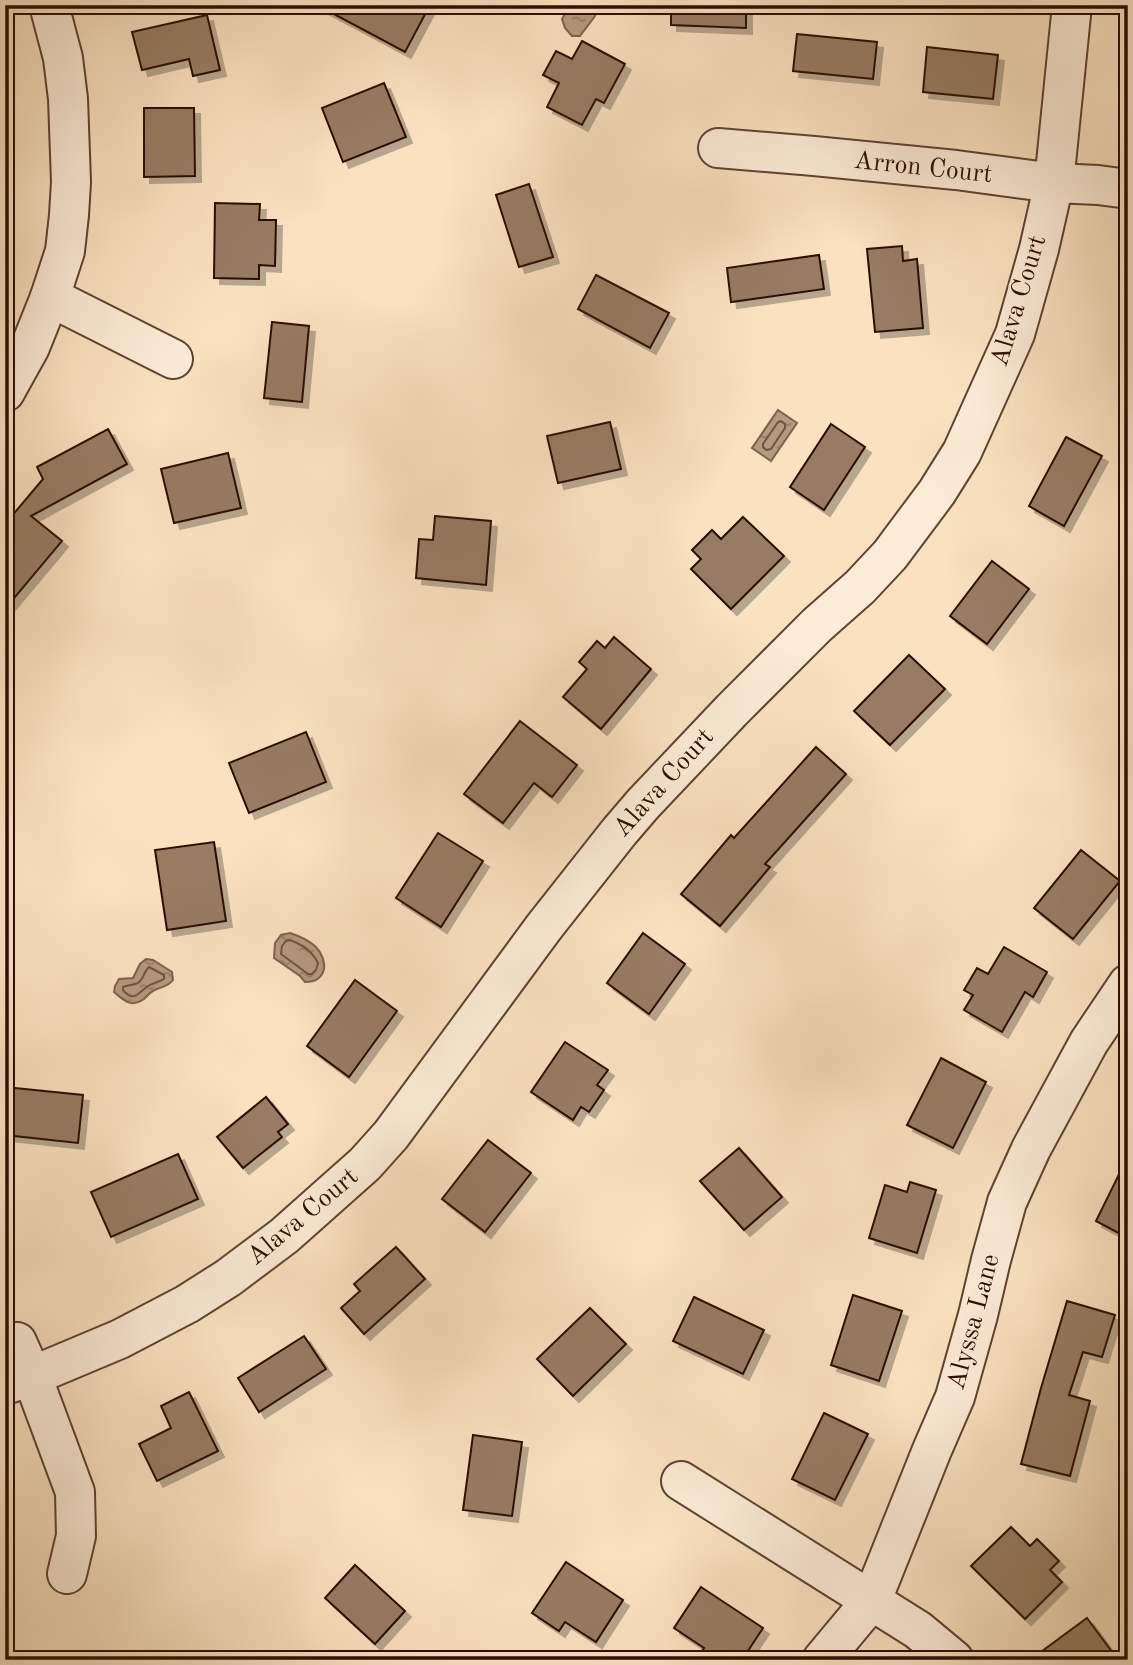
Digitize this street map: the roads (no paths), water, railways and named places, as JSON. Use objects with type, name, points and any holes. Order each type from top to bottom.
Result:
[{"type":"street","points":[[5,392],[30,347],[65,251],[71,182],[68,99],[63,58],[49,5]]},
{"type":"street","name":"Alava Court","points":[[18,1368],[120,1339],[187,1304],[240,1270],[284,1236],[365,1164],[391,1135],[565,899],[627,822],[740,702],[890,555],[937,492],[962,452],[1015,334],[1054,183],[1072,5]]},
{"type":"street","name":"Arron Court","points":[[718,148],[1128,189]]},
{"type":"street","points":[[50,297],[173,359]]},
{"type":"street","name":"Alyssa Lane","points":[[822,1660],[872,1600],[955,1397],[1007,1202],[1031,1149],[1089,1042],[1128,984]]},
{"type":"street","points":[[18,1368],[75,1492],[76,1536],[67,1574]]},
{"type":"street","points":[[681,1481],[918,1630],[954,1660]]},
{"type":"water","points":[[570,5],[599,5],[595,16],[580,36],[572,36],[562,19]]},
{"type":"water","points":[[778,410],[797,423],[771,461],[752,448]]},
{"type":"water","points":[[290,933],[309,941],[323,958],[322,974],[313,981],[305,982],[274,958],[275,943],[281,935]]},
{"type":"water","points":[[146,959],[153,960],[172,972],[173,980],[139,1002],[128,1002],[114,992],[115,986],[119,979],[133,978],[140,964]]}]
